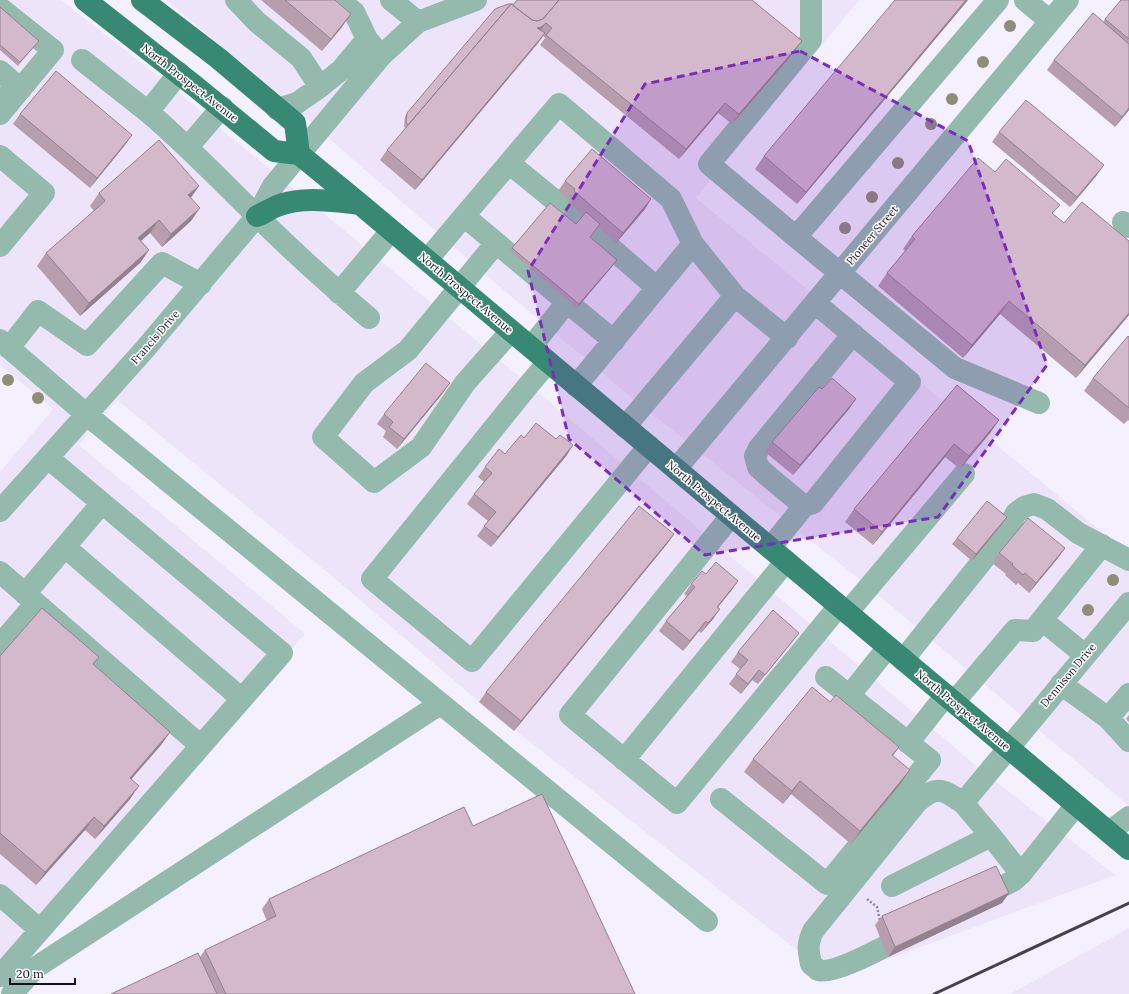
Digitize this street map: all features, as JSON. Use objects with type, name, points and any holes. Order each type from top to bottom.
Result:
[{"type":"main road","name":"North Prospect Avenue","points":[[85,0],[180,74],[274,151],[299,154],[392,230],[1129,849]]},
{"type":"main road","points":[[142,0],[218,58],[295,123],[299,154]]},
{"type":"main road","points":[[257,216],[276,206],[291,202],[319,199],[360,204]]},
{"type":"street","points":[[236,0],[257,22],[301,58],[320,87]]},
{"type":"street","points":[[338,0],[354,12],[367,39],[381,56]]},
{"type":"street","points":[[390,0],[418,22],[476,0]]},
{"type":"street","points":[[811,0],[811,40],[709,164],[955,368],[1039,403]]},
{"type":"street","points":[[796,236],[998,0]]},
{"type":"street","points":[[1026,0],[1050,21]]},
{"type":"street","name":"Pioneer Street","points":[[676,469],[1068,0]]},
{"type":"street","points":[[0,8],[53,50],[0,114]]},
{"type":"street","name":"Francis Drive","points":[[0,511],[145,350],[201,284],[257,216],[273,186],[381,56],[418,22]]},
{"type":"street","points":[[277,109],[297,103],[320,87],[341,70],[367,39]]},
{"type":"street","points":[[82,60],[148,112],[188,147],[257,216],[339,293],[369,318]]},
{"type":"street","points":[[0,71],[21,89]]},
{"type":"street","points":[[148,112],[180,74]]},
{"type":"street","points":[[0,98],[21,89]]},
{"type":"street","points":[[427,260],[559,104],[671,199],[693,244],[735,296],[786,338]]},
{"type":"street","points":[[188,147],[222,108]]},
{"type":"street","points":[[0,156],[44,193],[0,246]]},
{"type":"street","points":[[508,163],[580,221],[657,288]]},
{"type":"street","points":[[464,216],[614,341]]},
{"type":"street","points":[[339,293],[392,230]]},
{"type":"street","points":[[496,242],[408,350],[364,383],[323,437],[374,482],[420,446],[464,384],[511,331]]},
{"type":"street","points":[[576,386],[693,244]]},
{"type":"street","points":[[201,284],[162,263],[87,345],[38,311],[5,344],[87,415],[707,921]]},
{"type":"street","points":[[625,426],[735,296]]},
{"type":"street","points":[[531,347],[567,302]]},
{"type":"street","points":[[624,760],[778,555],[804,506],[813,502],[910,382],[815,303]]},
{"type":"street","points":[[804,506],[758,467],[755,456],[759,448],[852,334]]},
{"type":"street","points":[[548,362],[372,579],[472,661],[649,446]]},
{"type":"street","points":[[0,976],[282,653],[48,458]]},
{"type":"street","points":[[732,516],[570,715],[677,803],[843,610],[964,474]]},
{"type":"street","points":[[0,645],[65,547],[102,503]]},
{"type":"street","points":[[849,696],[896,653],[1007,530],[1016,513],[1024,507],[1034,504],[1047,509],[1078,533],[1129,560]]},
{"type":"street","points":[[908,743],[1015,630],[1032,631],[1102,545]]},
{"type":"street","points":[[65,547],[242,699]]},
{"type":"street","points":[[0,572],[201,746]]},
{"type":"street","name":"Dennison Drive","points":[[963,803],[1129,603]]},
{"type":"street","points":[[1042,620],[1085,655]]},
{"type":"street","points":[[721,798],[827,884],[930,760],[826,677]]},
{"type":"street","points":[[1061,684],[1108,718],[1129,742]]},
{"type":"street","points":[[1108,718],[1129,694]]},
{"type":"street","points":[[12,994],[35,968],[440,704]]},
{"type":"street","points":[[926,925],[846,965],[831,970],[819,970],[811,964],[808,943],[813,931],[917,802],[927,794],[937,790],[946,792],[963,803],[1021,874]]},
{"type":"street","points":[[961,907],[1013,881],[1021,874],[1076,805]]},
{"type":"street","points":[[1109,832],[1129,817]]},
{"type":"street","points":[[892,886],[991,836]]},
{"type":"street","points":[[0,895],[40,930]]},
{"type":"path","points":[[850,884],[877,907],[881,923]]},
{"type":"highlighted area","points":[[800,51],[968,141],[1047,365],[938,517],[705,555],[569,439],[528,271],[645,84]]},
{"type":"shaded area","points":[[0,0],[61,0],[170,85],[550,402],[975,765],[1115,875],[834,979],[479,702],[345,587],[117,400],[79,445],[305,634],[0,983],[0,472],[53,409],[0,365]]},
{"type":"shaded area","points":[[166,0],[859,0],[696,198],[1129,554],[1129,806],[869,587],[637,402],[507,293],[272,88]]},
{"type":"shaded area","points":[[1129,928],[1129,994],[1010,994]]},
{"type":"building","points":[[285,0],[335,0],[351,14],[331,39]]},
{"type":"building","points":[[517,0],[559,0],[543,19],[537,21],[532,20],[511,4],[514,4]]},
{"type":"building","points":[[559,0],[752,0],[802,41],[739,114],[725,103],[686,149],[546,35],[552,28],[546,23],[537,28],[545,33],[422,180],[387,150],[511,4],[532,20],[537,21],[543,19]]},
{"type":"building","points":[[895,0],[966,0],[806,192],[764,156]]},
{"type":"building","points":[[1121,0],[1129,0],[1129,39],[1105,19]]},
{"type":"building","points":[[511,4],[408,125],[406,122],[407,113],[495,9]]},
{"type":"building","points":[[0,7],[39,41],[20,62],[0,45]]},
{"type":"building","points":[[1093,13],[1129,44],[1129,108],[1122,117],[1054,60]]},
{"type":"building","points":[[56,71],[132,135],[97,178],[20,114]]},
{"type":"building","points":[[1026,100],[1104,165],[1077,197],[999,132]]},
{"type":"building","points":[[159,140],[199,186],[188,195],[200,208],[171,234],[159,220],[138,238],[149,250],[89,303],[46,253],[105,201],[99,193]]},
{"type":"building","points":[[592,149],[651,199],[623,233],[574,191],[575,189],[565,181]]},
{"type":"building","points":[[978,158],[995,172],[1006,159],[1060,205],[1052,213],[1064,223],[1082,202],[1129,241],[1129,313],[1085,365],[1009,301],[972,345],[887,273],[915,239],[912,236]]},
{"type":"building","points":[[550,203],[576,224],[586,212],[600,224],[590,237],[617,260],[579,304],[512,248]]},
{"type":"building","points":[[1128,336],[1129,337],[1129,408],[1093,378]]},
{"type":"building","points":[[426,363],[450,383],[404,439],[389,427],[393,422],[384,414]]},
{"type":"building","points":[[832,378],[856,399],[800,465],[772,442],[819,387],[822,389]]},
{"type":"building","points":[[957,385],[999,420],[969,456],[954,444],[882,532],[854,509]]},
{"type":"building","points":[[536,423],[556,439],[560,435],[573,445],[498,537],[484,526],[496,512],[474,494],[492,473],[485,467],[499,449],[505,454],[521,435],[524,438]]},
{"type":"building","points":[[987,501],[1007,517],[976,554],[957,538]]},
{"type":"building","points":[[639,506],[674,534],[521,721],[486,692]]},
{"type":"building","points":[[1028,518],[1065,548],[1036,583],[1025,573],[1023,575],[1012,565],[1013,564],[999,553]]},
{"type":"building","points":[[716,562],[738,581],[717,607],[720,609],[708,623],[706,621],[690,641],[666,621],[695,587],[691,584],[702,571],[706,574]]},
{"type":"building","points":[[42,608],[99,657],[93,664],[170,732],[130,778],[139,786],[104,826],[94,817],[45,872],[0,833],[0,656]]},
{"type":"building","points":[[773,610],[799,633],[765,675],[759,670],[748,684],[736,674],[748,660],[738,652]]},
{"type":"building","points":[[812,687],[830,702],[836,695],[899,747],[892,755],[910,770],[860,831],[800,781],[792,791],[753,759]]},
{"type":"building","points":[[542,794],[635,994],[226,994],[205,950],[276,916],[269,899],[464,807],[473,826]]},
{"type":"building","points":[[996,866],[1009,893],[895,947],[882,916]]},
{"type":"building","points":[[198,953],[217,994],[111,994]]},
{"type":"railway","points":[[934,994],[1129,903]]}]
